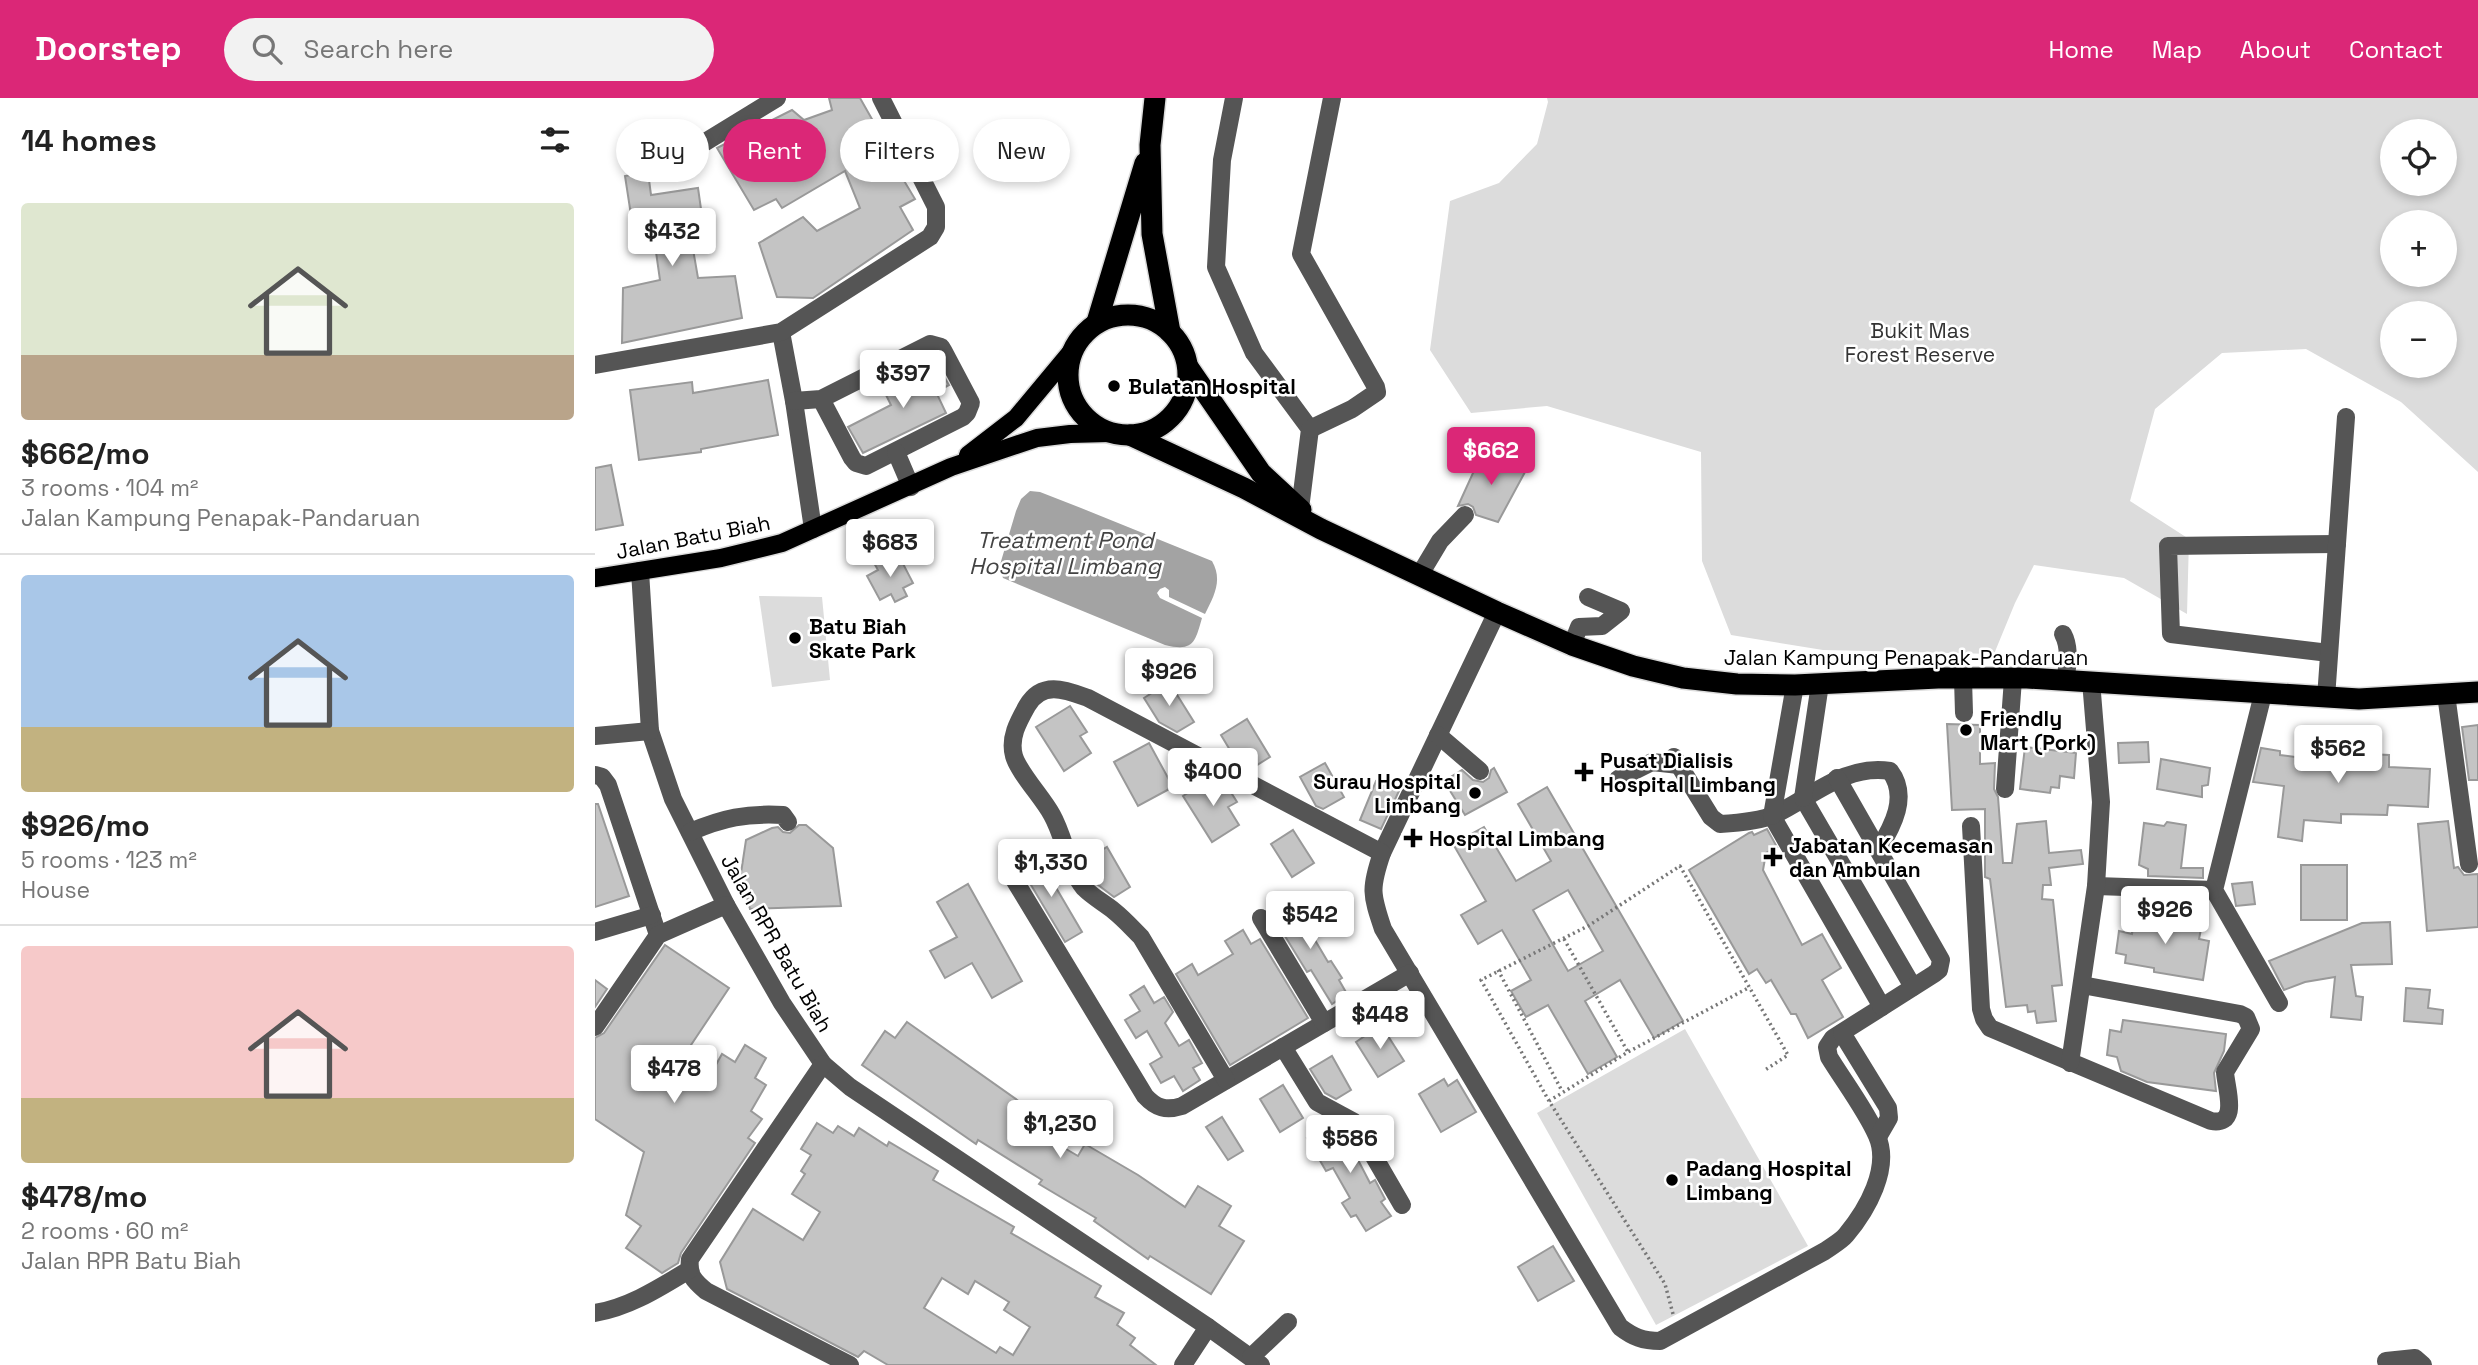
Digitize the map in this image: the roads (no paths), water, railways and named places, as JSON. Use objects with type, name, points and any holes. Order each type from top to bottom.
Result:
[{"type":"highway","points":[[1155,98],[1150,145],[1152,234],[1170,332]]},
{"type":"highway","points":[[1097,322],[1150,145]]},
{"type":"highway","points":[[1135,314],[1154,320],[1170,332],[1182,348],[1188,367],[1187,387],[1179,406],[1167,421],[1149,431],[1120,434],[1092,423],[1078,409],[1069,390],[1067,371],[1071,352],[1082,335],[1097,322],[1115,315],[1135,314]]},
{"type":"highway","name":"Jalan Kampung Penapak-Pandaruan","points":[[1188,367],[1261,473],[1321,529]]},
{"type":"highway","name":"Jalan Kampung Penapak-Pandaruan","points":[[1120,434],[1244,488],[1419,576],[1572,645],[1633,666],[1683,678],[1737,684],[1795,685],[1963,679],[2065,680],[2358,699],[2478,692]]},
{"type":"main road","points":[[951,467],[1016,418],[1071,352]]},
{"type":"main road","points":[[951,467],[1037,438],[1070,434],[1120,434]]},
{"type":"main road","name":"Jalan Batu Biah","points":[[595,578],[721,558],[782,543],[951,467]]},
{"type":"street","points":[[709,140],[777,98]]},
{"type":"street","points":[[595,365],[781,332],[930,237],[936,227],[936,207],[881,98]]},
{"type":"street","points":[[1234,98],[1222,160],[1216,267],[1254,354],[1310,429],[1300,509]]},
{"type":"street","points":[[1310,429],[1352,409],[1375,396],[1377,392],[1301,254],[1332,98]]},
{"type":"street","points":[[781,332],[795,401],[813,529]]},
{"type":"street","points":[[795,401],[821,399],[930,344],[941,347],[969,398],[970,408],[963,416],[895,452],[871,464],[860,465],[856,463],[821,399]]},
{"type":"street","points":[[2326,698],[2346,417]]},
{"type":"street","points":[[895,452],[911,486]]},
{"type":"street","points":[[1419,576],[1440,541],[1465,515]]},
{"type":"street","points":[[2329,653],[2171,634],[2168,546],[2337,544]]},
{"type":"street","name":"Jalan RPR Batu Biah","points":[[640,571],[650,731],[673,799],[726,905],[782,1003],[823,1064],[860,1095],[1256,1361]]},
{"type":"street","points":[[1572,645],[1579,627],[1602,626],[1621,611],[1588,597]]},
{"type":"street","points":[[1497,612],[1382,853],[1372,883],[1376,908],[1383,929],[1620,1327],[1647,1341],[1660,1341],[1678,1332],[1825,1251],[1845,1237],[1875,1188],[1881,1165],[1878,1137],[1827,1052],[1830,1042],[1938,970],[1941,960],[1837,778]]},
{"type":"street","points":[[2063,634],[2066,638],[2068,666],[2065,680]]},
{"type":"street","points":[[1963,679],[1964,713]]},
{"type":"street","points":[[2005,789],[2013,679]]},
{"type":"street","points":[[2070,1063],[2096,886],[2101,802],[2091,681]]},
{"type":"street","points":[[1820,684],[1803,798],[1913,987]]},
{"type":"street","points":[[1795,685],[1772,816],[1882,1007]]},
{"type":"street","points":[[1226,1080],[1141,937],[1126,920],[1084,887],[1076,874],[1065,840],[1052,814],[1014,758],[1012,741],[1017,724],[1031,701],[1046,690],[1061,688],[1088,698],[1382,853]]},
{"type":"street","points":[[2263,694],[2214,890],[2279,1003]]},
{"type":"street","points":[[2446,694],[2469,864]]},
{"type":"street","points":[[595,736],[650,731]]},
{"type":"street","points":[[1438,735],[1480,771]]},
{"type":"street","points":[[1618,779],[1652,762],[1677,761],[1715,821],[1726,824],[1772,816],[1837,778],[1878,769],[1890,771],[1896,779],[1899,793],[1896,814],[1878,850]]},
{"type":"street","points":[[595,775],[602,777],[608,785],[658,934]]},
{"type":"street","points":[[690,832],[712,822],[752,813],[783,815],[787,822]]},
{"type":"street","points":[[1971,826],[1984,1019],[1990,1028],[2218,1122],[2225,1119],[2229,1114],[2226,1069],[2251,1029],[2246,1017],[2082,985]]},
{"type":"street","points":[[1015,881],[1137,1084],[1152,1104],[1161,1108],[1172,1109],[1226,1080],[1410,973]]},
{"type":"street","points":[[2096,886],[2214,890]]},
{"type":"street","points":[[595,1027],[658,934],[726,905]]},
{"type":"street","points":[[595,933],[652,915]]},
{"type":"street","points":[[1261,918],[1324,1023]]},
{"type":"street","points":[[1283,1047],[1317,1102],[1354,1122],[1402,1205]]},
{"type":"street","points":[[823,1064],[690,1259],[689,1270],[694,1282],[706,1291],[850,1365]]},
{"type":"street","points":[[595,1313],[650,1294],[689,1270]]},
{"type":"street","points":[[1256,1361],[1288,1322]]},
{"type":"street","points":[[1183,1365],[1208,1327]]},
{"type":"street","points":[[2386,1361],[2407,1357],[2415,1358],[2423,1365]]},
{"type":"water","name":"Treatment Pond Hospital Limbang","points":[[1030,491],[1040,492],[1212,561],[1217,581],[1205,614],[1169,597],[1169,590],[1165,587],[1157,593],[1160,598],[1202,618],[1192,643],[1182,647],[1165,645],[1003,578],[999,568],[1016,511],[1021,499]]},
{"type":"place","name":"Bulatan Hospital","points":[[1114,386]]},
{"type":"place","name":"Batu Biah Skate Park","points":[[795,638]]},
{"type":"place","name":"Friendly Mart (Pork)","points":[[1966,730]]},
{"type":"place","name":"Pusat Dialisis Hospital Limbang","points":[[1584,772]]},
{"type":"place","name":"Surau Hospital Limbang","points":[[1475,793]]},
{"type":"place","name":"Hospital Limbang","points":[[1413,838]]},
{"type":"place","name":"Jabatan Kecemasan dan Ambulan","points":[[1773,857]]},
{"type":"place","name":"Padang Hospital Limbang","points":[[1672,1180]]},
{"type":"park label","name":"Bukit Mas Forest Reserve","points":[[1920,342]]}]
